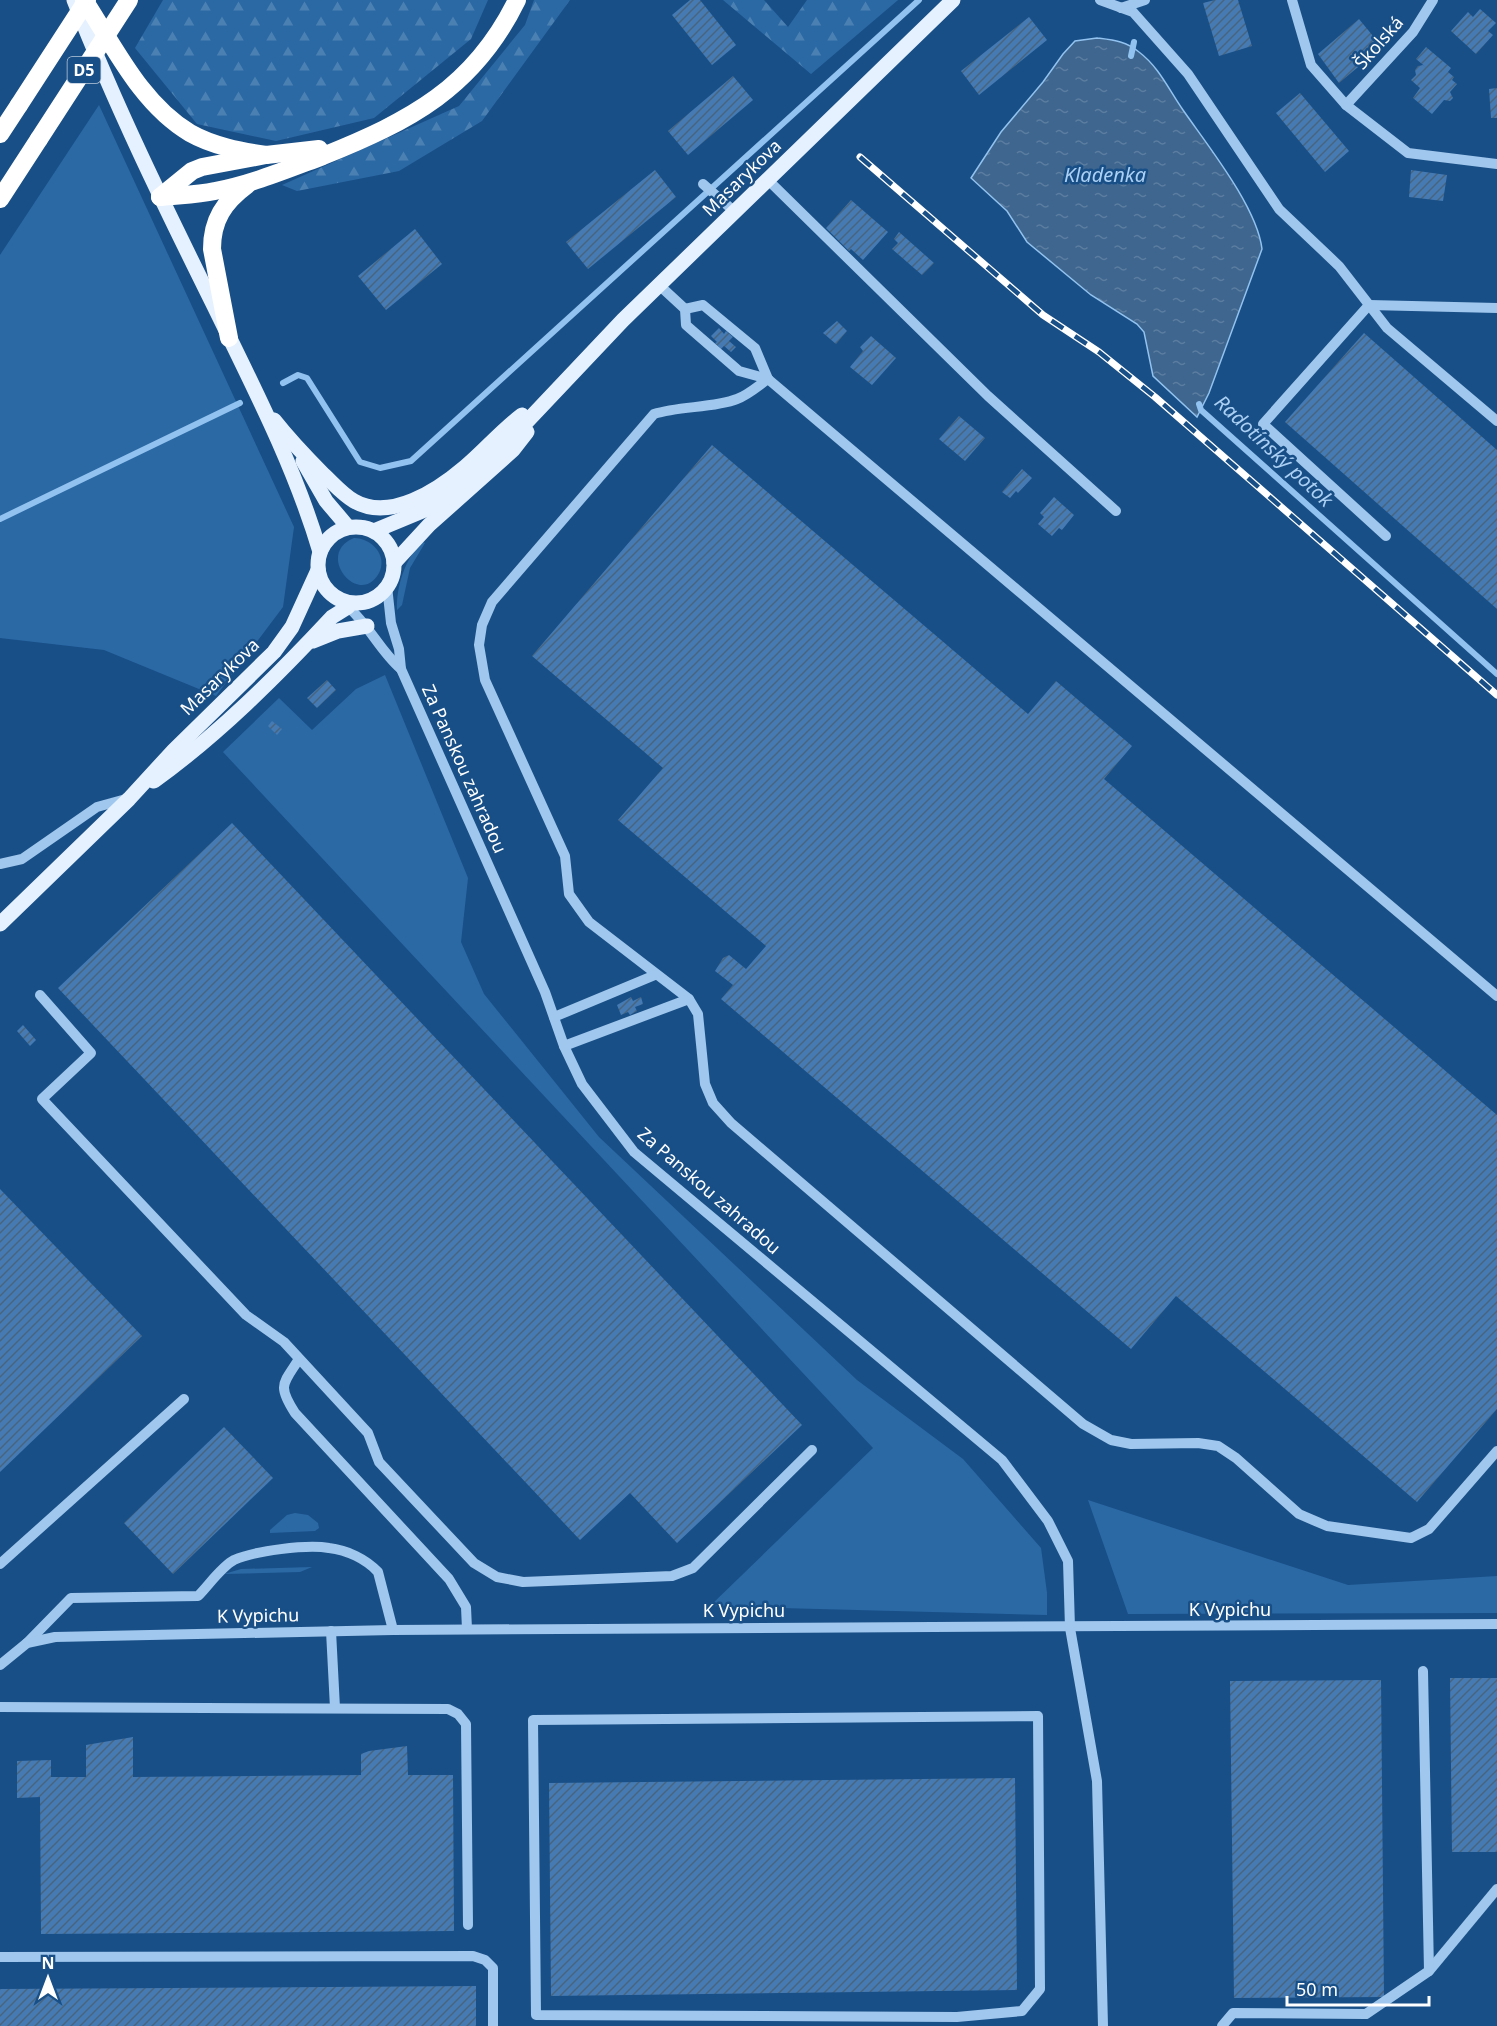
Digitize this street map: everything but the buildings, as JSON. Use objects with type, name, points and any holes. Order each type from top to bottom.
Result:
[{"type":"highway","name":"D5","points":[[0,134],[86,0]]},
{"type":"highway","points":[[86,0],[140,86],[178,124],[191,134],[230,149],[266,155]]},
{"type":"highway","name":"D5","points":[[0,200],[129,0]]},
{"type":"highway","points":[[160,196],[213,192],[253,181],[375,135],[415,114],[455,83],[492,42],[508,19],[517,0]]},
{"type":"highway","points":[[0,126],[19,105]]},
{"type":"highway","points":[[160,196],[192,171],[202,167],[266,155],[350,145]]},
{"type":"highway","points":[[230,338],[212,249],[212,238],[218,216],[224,206],[232,196],[253,181]]},
{"type":"main road","points":[[64,0],[99,64]]},
{"type":"main road","points":[[74,0],[99,64],[261,405],[309,516],[320,552]]},
{"type":"main road","name":"Masarykova","points":[[374,531],[407,519],[437,503],[518,431],[659,285],[953,0]]},
{"type":"main road","points":[[261,405],[296,448],[355,502],[379,507],[406,503],[436,489],[500,433],[561,386]]},
{"type":"main road","name":"Masarykova","points":[[394,563],[429,525],[513,450],[561,386]]},
{"type":"main road","points":[[296,448],[318,489],[348,527]]},
{"type":"main road","points":[[348,527],[374,531],[389,545],[394,563],[393,575],[387,586],[372,599],[349,605],[328,592],[322,583],[318,570],[320,552],[333,534],[348,527]]},
{"type":"main road","name":"Masarykova","points":[[0,924],[129,799],[174,750],[274,652],[292,627],[318,570]]},
{"type":"main road","name":"Masarykova","points":[[129,799],[180,762],[250,700],[332,617],[349,605]]},
{"type":"main road","points":[[308,643],[338,631],[367,626]]},
{"type":"street","points":[[1100,0],[1133,12],[1188,74],[1279,209],[1339,266],[1387,328],[1497,421]]},
{"type":"street","points":[[1121,8],[1145,0]]},
{"type":"street","points":[[1292,0],[1311,65],[1346,105],[1408,153],[1497,164]]},
{"type":"street","name":"Školská","points":[[1346,105],[1413,32],[1433,0]]},
{"type":"street","points":[[768,180],[988,396],[1116,511]]},
{"type":"street","points":[[705,186],[735,212]]},
{"type":"street","points":[[659,285],[686,309],[686,325],[739,371],[768,379],[1497,996]]},
{"type":"street","points":[[1369,304],[1497,308]]},
{"type":"street","points":[[1369,304],[1263,424],[1386,536]]},
{"type":"street","points":[[686,309],[703,305],[756,348],[768,379]]},
{"type":"street","points":[[768,379],[736,399],[654,414],[492,602],[482,625],[479,645],[484,680],[565,856],[569,894],[589,922],[689,999],[698,1014],[705,1084],[713,1103],[731,1123],[1083,1424],[1111,1440],[1131,1444],[1198,1443],[1218,1446],[1236,1458],[1299,1514],[1311,1521],[1327,1526],[1399,1538],[1411,1538],[1429,1530],[1497,1451]]},
{"type":"street","name":"Za Panskou zahradou","points":[[387,586],[391,623],[399,649],[401,669],[536,971],[564,1046],[582,1084],[634,1152],[1002,1460],[1048,1521],[1068,1561],[1070,1628],[1097,1781],[1103,2026]]},
{"type":"street","name":"Za Panskou zahradou","points":[[349,605],[367,626],[390,660],[401,669]]},
{"type":"street","points":[[0,864],[22,859],[97,807],[129,799]]},
{"type":"street","points":[[554,1017],[655,975]]},
{"type":"street","points":[[40,995],[91,1053],[42,1099],[246,1315],[284,1342],[368,1433],[380,1462],[474,1563],[497,1577],[523,1582],[672,1576],[693,1568],[812,1449]]},
{"type":"street","points":[[564,1046],[689,999]]},
{"type":"street","points":[[299,1359],[284,1382],[284,1396],[295,1413],[449,1579],[466,1607],[467,1629]]},
{"type":"street","points":[[0,1564],[184,1399]]},
{"type":"street","points":[[27,1643],[71,1598],[198,1596],[231,1561],[281,1549],[328,1547],[350,1553],[371,1565],[378,1572],[393,1629]]},
{"type":"street","name":"K Vypichu","points":[[0,1665],[27,1643],[55,1636],[393,1629],[1070,1628],[1497,1624]]},
{"type":"street","points":[[331,1631],[334,1708]]},
{"type":"street","points":[[1423,1671],[1428,1971]]},
{"type":"street","points":[[0,1707],[334,1708],[448,1710],[459,1714],[466,1724],[468,1926]]},
{"type":"street","points":[[1038,1716],[1040,1989],[1022,2012],[960,2022],[536,2015],[533,1720],[1038,1716]]},
{"type":"street","points":[[1222,2026],[1233,2013],[1365,2014],[1428,1971],[1497,1889]]},
{"type":"street","points":[[0,1957],[473,1956],[485,1960],[493,1968],[493,2026]]},
{"type":"green space","points":[[163,0],[488,0],[471,39],[374,118],[276,141],[197,124],[135,48]]},
{"type":"green space","points":[[534,0],[570,0],[482,121],[399,171],[297,191],[282,185],[459,106],[525,25]]},
{"type":"green space","points":[[723,0],[764,0],[788,27],[807,0],[898,0],[811,74]]},
{"type":"green space","points":[[99,105],[294,527],[283,607],[216,696],[104,650],[0,638],[0,255]]},
{"type":"green space","points":[[354,538],[372,544],[380,554],[381,560],[379,573],[371,582],[361,585],[352,582],[339,566],[338,555],[343,546]]},
{"type":"green space","points":[[423,542],[425,543],[410,568],[402,605],[397,610],[398,592],[403,573],[411,556]]},
{"type":"green space","points":[[385,675],[468,878],[461,942],[484,994],[599,1137],[857,1380],[963,1459],[1041,1548],[1047,1593],[1047,1615],[710,1606],[873,1448],[223,752],[279,698],[312,730],[356,689]]},
{"type":"green space","points":[[1088,1500],[1348,1585],[1497,1576],[1497,1613],[1128,1614]]},
{"type":"green space","points":[[295,1513],[308,1515],[318,1523],[319,1528],[315,1531],[270,1533],[270,1530],[287,1515]]},
{"type":"green space","points":[[312,1567],[300,1572],[224,1574],[241,1569]]},
{"type":"water","name":"Kladenka","points":[[1097,38],[1129,45],[1152,65],[1230,177],[1258,232],[1262,249],[1209,393],[1197,417],[1153,376],[1144,332],[1137,324],[1091,295],[1027,242],[1007,211],[971,178],[1001,132],[1063,54],[1075,41]]},
{"type":"waterway","points":[[283,383],[298,375],[307,378],[360,462],[380,468],[411,461],[919,0]]},
{"type":"waterway","name":"Radotínský potok","points":[[1131,56],[1134,42]]},
{"type":"waterway","points":[[0,519],[240,403]]},
{"type":"waterway","name":"Radotínský potok","points":[[1199,404],[1201,410],[1497,674]]},
{"type":"railway","points":[[860,157],[1043,315],[1099,352],[1155,397],[1497,695]]}]
